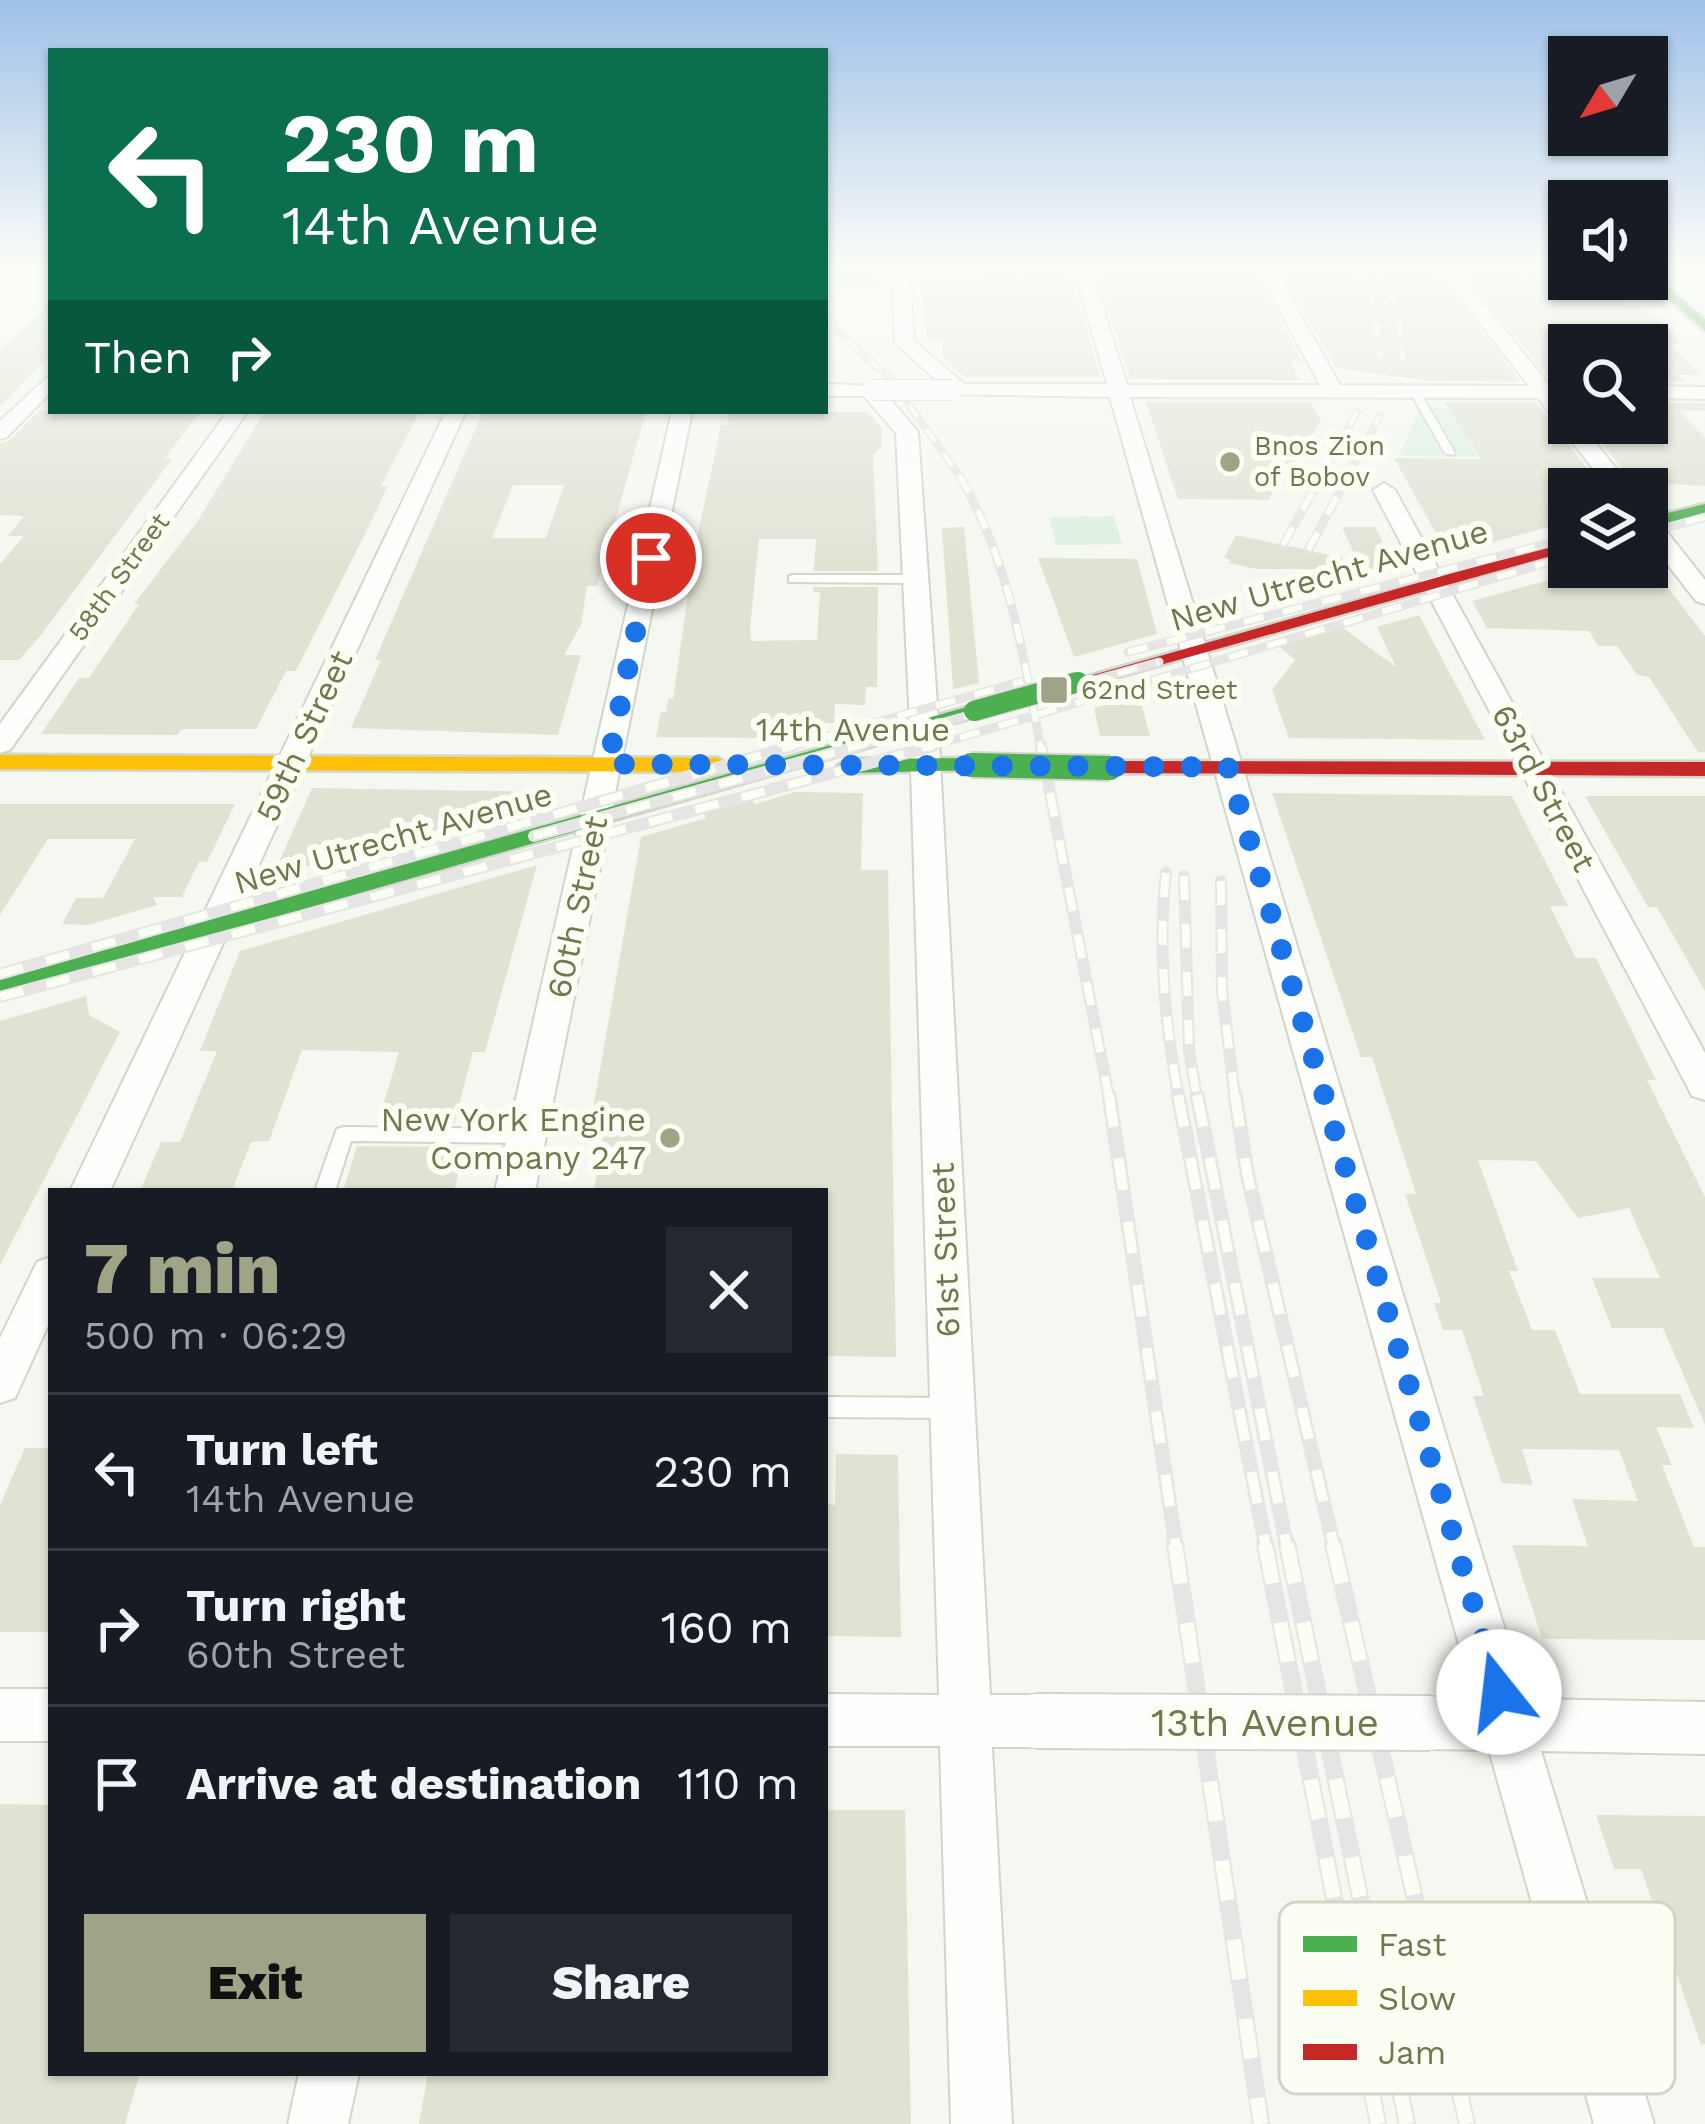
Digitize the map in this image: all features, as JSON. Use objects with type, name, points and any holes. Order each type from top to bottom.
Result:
[{"type":"main road","points":[[1668,518],[1705,509]]},
{"type":"main road","name":"New Utrecht Avenue","points":[[0,987],[782,765],[924,746],[974,711],[1548,551]]},
{"type":"main road","name":"14th Avenue","points":[[0,762],[782,765],[924,746],[970,766],[1705,769]]},
{"type":"street","points":[[929,365],[956,390]]},
{"type":"street","points":[[1111,365],[1560,1902]]},
{"type":"street","points":[[1319,365],[1334,392]]},
{"type":"street","points":[[1523,365],[1605,468]]},
{"type":"street","points":[[0,433],[42,386]]},
{"type":"street","points":[[828,390],[1545,392]]},
{"type":"street","name":"61st Street","points":[[871,390],[907,432],[982,2124]]},
{"type":"street","points":[[1668,392],[1705,393]]},
{"type":"street","name":"58th Street","points":[[0,744],[236,414]]},
{"type":"street","name":"59th Street","points":[[91,1188],[455,414]]},
{"type":"street","name":"60th Street","points":[[516,1188],[681,414]]},
{"type":"street","name":"63rd Street","points":[[1384,490],[1705,1085]]},
{"type":"street","points":[[1668,549],[1705,596]]},
{"type":"street","points":[[0,1384],[48,1280]]},
{"type":"street","points":[[0,1714],[48,1715]]},
{"type":"street","name":"13th Avenue","points":[[828,1720],[1705,1728]]},
{"type":"street","points":[[319,2124],[328,2076]]},
{"type":"street","points":[[1615,2094],[1624,2124]]},
{"type":"lane","points":[[1415,392],[1450,453]]},
{"type":"lane","points":[[793,580],[916,579]]},
{"type":"lane","points":[[326,1188],[344,1135],[527,1136]]},
{"type":"lane","points":[[828,1407],[952,1408]]},
{"type":"green space","points":[[1420,407],[1448,408],[1478,457],[1399,456]]},
{"type":"green space","points":[[1114,516],[1122,544],[1056,545],[1049,517]]},
{"type":"building","points":[[0,365],[40,365],[0,407]]},
{"type":"building","points":[[951,365],[1097,365],[1100,377],[965,377]]},
{"type":"building","points":[[1126,365],[1292,365],[1300,380],[1130,379]]},
{"type":"building","points":[[1508,365],[1520,381],[1430,381],[1336,368]]},
{"type":"building","points":[[1668,365],[1690,365],[1700,375],[1679,375],[1686,382],[1668,382]]},
{"type":"building","name":"Bnos Zion of Bobov","points":[[1146,402],[1311,402],[1321,422],[1268,500],[1178,499]]},
{"type":"building","points":[[1444,402],[1536,402],[1548,418],[1548,444],[1568,444],[1587,468],[1548,468],[1548,527],[1448,555],[1394,458],[1481,459]]},
{"type":"building","points":[[1668,403],[1705,403],[1705,411],[1680,411],[1705,438],[1705,486],[1668,484],[1668,468],[1622,468],[1603,444],[1668,444]]},
{"type":"building","points":[[39,411],[199,414],[164,459],[172,459],[41,635],[19,660],[0,660],[0,564],[24,536],[8,536],[24,516],[0,515],[0,443],[10,440]]},
{"type":"building","points":[[868,412],[882,429],[882,447],[873,455],[878,571],[814,571],[816,539],[759,539],[750,629],[751,641],[817,640],[820,592],[813,592],[813,587],[878,587],[877,687],[866,687],[865,705],[835,704],[834,723],[772,723],[771,738],[656,737],[661,712],[666,712],[668,699],[673,699],[694,552],[721,425],[727,425],[729,414]]},
{"type":"building","points":[[263,414],[418,414],[296,671],[286,671],[256,729],[181,729],[177,735],[41,734],[79,678],[89,678],[139,604],[134,604],[197,522]]},
{"type":"building","points":[[482,414],[645,414],[597,586],[587,586],[581,625],[564,655],[581,655],[558,735],[351,728],[381,660],[375,660]],"holes":[[[513,485],[564,485],[546,538],[492,538]]]},
{"type":"building","points":[[964,527],[979,683],[953,689],[942,528]]},
{"type":"building","points":[[1342,527],[1375,527],[1396,569],[1361,569]]},
{"type":"building","points":[[1236,535],[1343,558],[1342,569],[1256,569],[1229,563],[1224,558]]},
{"type":"building","points":[[1038,558],[1137,559],[1157,634],[1074,657]]},
{"type":"building","points":[[1548,580],[1548,588],[1668,588],[1705,636],[1705,752],[1698,752],[1649,677],[1637,675],[1617,646],[1598,646],[1589,631],[1487,628],[1472,601]]},
{"type":"building","points":[[1419,615],[1485,740],[1289,738],[1272,690],[1295,660],[1275,643],[1339,625],[1396,667],[1377,627]]},
{"type":"building","points":[[1112,703],[1142,706],[1150,736],[1100,736],[1094,708]]},
{"type":"building","points":[[312,788],[551,792],[552,798],[304,867],[276,869]]},
{"type":"building","points":[[795,792],[863,793],[861,870],[888,870],[896,1357],[828,1356],[828,1188],[594,1188],[606,1118],[592,1115],[641,837],[706,818],[700,808],[749,794],[755,804]]},
{"type":"building","points":[[1272,793],[1512,796],[1568,906],[1550,906],[1576,958],[1596,958],[1656,1080],[1647,1080],[1705,1197],[1705,1425],[1663,1328],[1612,1328],[1592,1278],[1660,1278],[1629,1208],[1578,1218],[1536,1161],[1478,1160],[1518,1271],[1509,1271],[1532,1330],[1555,1330],[1580,1394],[1680,1394],[1694,1428],[1656,1427],[1672,1465],[1662,1465],[1694,1547],[1705,1547],[1705,1640],[1542,1639],[1512,1545],[1588,1546],[1572,1499],[1638,1501],[1619,1450],[1522,1449],[1533,1485],[1502,1483],[1473,1396],[1484,1396],[1462,1330],[1443,1330],[1434,1303],[1441,1303],[1405,1194],[1416,1194],[1372,1057],[1361,1057]]},
{"type":"building","points":[[1585,796],[1705,796],[1705,991],[1657,907],[1648,907]]},
{"type":"building","points":[[0,804],[235,804],[207,862],[199,862],[182,897],[153,897],[157,905],[88,925],[62,924],[76,898],[103,898],[135,839],[48,839],[0,915]]},
{"type":"building","points":[[537,865],[485,1052],[473,1052],[454,1124],[378,1123],[399,1052],[302,1050],[269,1141],[251,1142],[233,1188],[141,1188],[161,1142],[180,1142],[217,1051],[200,1051],[240,951]]},
{"type":"building","points":[[86,996],[89,1015],[120,1032],[0,1265],[0,1021]]},
{"type":"building","points":[[357,1146],[465,1147],[455,1188],[344,1188]]},
{"type":"building","points":[[25,1448],[48,1448],[48,1632],[0,1632],[0,1505]]},
{"type":"building","points":[[836,1454],[898,1455],[901,1637],[828,1636],[828,1504],[835,1505]]},
{"type":"building","points":[[0,1804],[48,1805],[48,2076],[139,2076],[125,2124],[0,2124]]},
{"type":"building","points":[[828,1810],[905,1810],[911,2124],[419,2124],[427,2076],[828,2076]]},
{"type":"building","points":[[1596,1815],[1705,1816],[1705,2044],[1701,2045],[1675,1969],[1675,1902],[1652,1902],[1641,1869],[1614,1869]]},
{"type":"railway","points":[[875,365],[891,379],[959,476]]},
{"type":"railway","points":[[1321,478],[1357,412]]},
{"type":"railway","points":[[1347,478],[1380,416]]},
{"type":"railway","points":[[1283,545],[1322,475]]},
{"type":"railway","points":[[1308,550],[1349,475]]},
{"type":"railway","points":[[959,476],[1002,574],[1031,698]]},
{"type":"railway","points":[[1668,527],[1705,517]]},
{"type":"railway","points":[[1128,652],[1548,543]]},
{"type":"railway","points":[[1034,715],[1548,562]]},
{"type":"railway","points":[[1031,698],[1159,662]]},
{"type":"railway","points":[[782,749],[1023,681]]},
{"type":"railway","points":[[848,749],[1031,698]]},
{"type":"railway","points":[[1031,698],[1034,715]]},
{"type":"railway","points":[[923,749],[1034,715]]},
{"type":"railway","points":[[1034,715],[1041,749]]},
{"type":"railway","points":[[0,974],[793,746]]},
{"type":"railway","points":[[534,836],[858,746]]},
{"type":"railway","points":[[923,749],[933,746]]},
{"type":"railway","points":[[1041,746],[1109,1098]]},
{"type":"railway","points":[[0,997],[923,749]]},
{"type":"railway","points":[[1166,873],[1164,986],[1179,1098]]},
{"type":"railway","points":[[1184,876],[1189,1050],[1197,1098]]},
{"type":"railway","points":[[1221,881],[1222,991],[1235,1098]]},
{"type":"railway","points":[[1109,1095],[1176,1547]]},
{"type":"railway","points":[[1178,1095],[1266,1547]]},
{"type":"railway","points":[[1197,1095],[1287,1547]]},
{"type":"railway","points":[[1235,1095],[1247,1173],[1334,1547]]},
{"type":"railway","points":[[1175,1544],[1261,2124]]},
{"type":"railway","points":[[1265,1544],[1335,1902]]},
{"type":"railway","points":[[1287,1544],[1361,1902]]},
{"type":"railway","points":[[1333,1544],[1416,1902]]},
{"type":"railway","points":[[1372,2094],[1378,2124]]},
{"type":"railway","points":[[1401,2094],[1407,2124]]},
{"type":"railway","points":[[1460,2094],[1467,2124]]},
{"type":"traffic: fast","points":[[1668,518],[1705,509]]},
{"type":"traffic: fast","points":[[974,711],[1078,682]]},
{"type":"traffic: fast","points":[[0,987],[974,711]]},
{"type":"traffic: fast","points":[[848,766],[971,765]]},
{"type":"traffic: fast","points":[[971,765],[1110,768]]},
{"type":"traffic: slow","points":[[0,762],[718,765]]},
{"type":"traffic: jam","points":[[1078,682],[1548,551]]},
{"type":"traffic: jam","points":[[1110,768],[1705,769]]},
{"type":"place","name":"Bnos Zion of Bobov","points":[[1230,462]]},
{"type":"place","name":"62nd Street","points":[[1054,690]]},
{"type":"place","name":"New York Engine Company 247","points":[[670,1138]]},
{"type":"route","points":[[651,558],[608,764],[1228,767],[1499,1692]]}]
